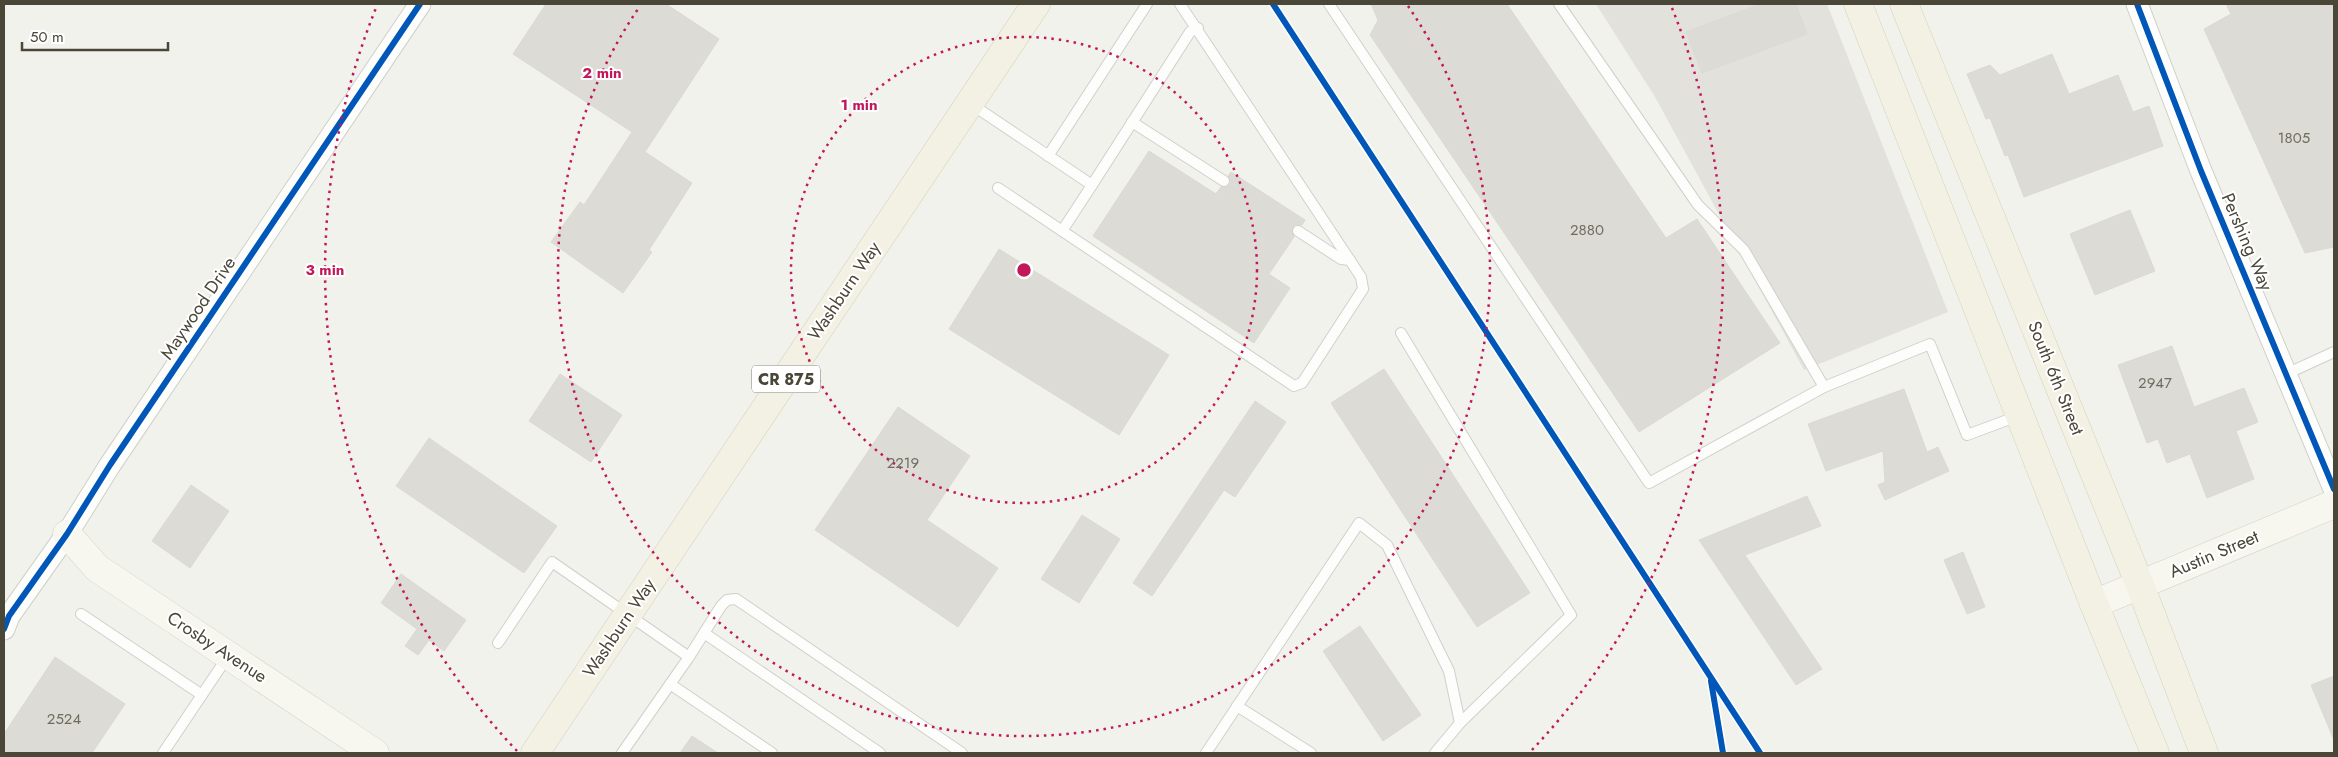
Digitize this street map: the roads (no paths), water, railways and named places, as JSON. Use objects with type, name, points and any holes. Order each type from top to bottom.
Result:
[{"type":"main road","name":"Washburn Way","points":[[535,753],[1036,4]]},
{"type":"main road","points":[[1858,4],[2094,604],[2155,753]]},
{"type":"main road","name":"South 6th Street","points":[[1904,4],[2140,584],[2204,753]]},
{"type":"street","name":"Maywood Drive","points":[[4,629],[9,616],[67,534],[110,464],[420,4]]},
{"type":"street","name":"Pershing Way","points":[[2137,4],[2201,171],[2334,489]]},
{"type":"street","name":"Austin Street","points":[[2094,604],[2334,504]]},
{"type":"street","name":"Crosby Avenue","points":[[67,534],[97,568],[374,753]]},
{"type":"lane","points":[[1048,156],[1147,4]]},
{"type":"lane","points":[[998,188],[1294,386],[1302,383],[1363,289],[1362,277],[1198,28],[1180,4]]},
{"type":"lane","points":[[1329,4],[1648,483],[1824,387],[1930,344],[1967,435],[2020,415]]},
{"type":"lane","points":[[1559,4],[1698,204],[1744,250],[1824,387]]},
{"type":"lane","points":[[1062,231],[1190,32],[1198,28]]},
{"type":"lane","points":[[970,103],[1092,185]]},
{"type":"lane","points":[[1132,122],[1224,182]]},
{"type":"lane","points":[[1298,231],[1340,259],[1350,260]]},
{"type":"lane","points":[[1401,333],[1570,615],[1460,723],[1435,753]]},
{"type":"lane","points":[[2286,374],[2334,352]]},
{"type":"lane","points":[[1206,753],[1359,523],[1387,545],[1449,671],[1460,723]]},
{"type":"lane","points":[[498,643],[552,562],[627,616],[689,657]]},
{"type":"lane","points":[[622,753],[689,657],[721,606],[727,600],[736,599],[962,753]]},
{"type":"lane","points":[[81,614],[202,695]]},
{"type":"lane","points":[[704,633],[880,753]]},
{"type":"lane","points":[[163,753],[229,655]]},
{"type":"lane","points":[[670,684],[772,753]]},
{"type":"lane","points":[[1237,706],[1311,753]]}]
